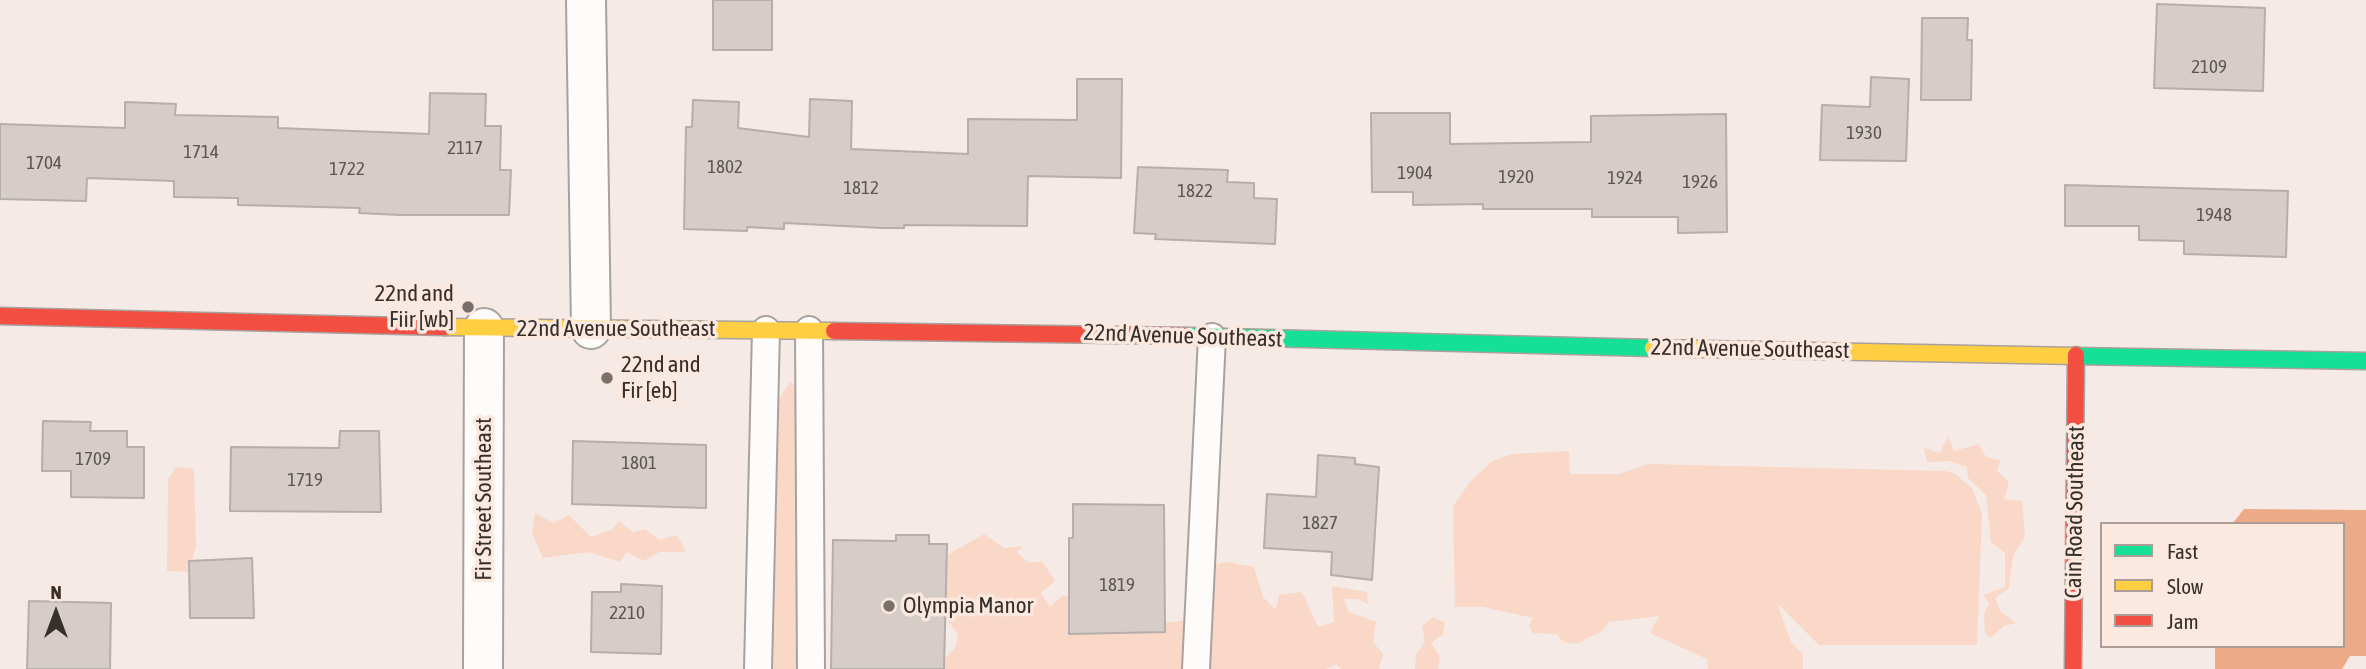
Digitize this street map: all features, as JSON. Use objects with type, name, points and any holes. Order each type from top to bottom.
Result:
[{"type":"street","points":[[586,0],[591,329]]},
{"type":"street","name":"22nd Avenue Southeast","points":[[0,316],[484,328],[1212,337],[2366,361]]},
{"type":"street","name":"Fir Street Southeast","points":[[483,669],[484,328]]},
{"type":"street","name":"Cain Road Southeast","points":[[2073,669],[2076,355]]},
{"type":"lane","points":[[758,669],[766,330]]},
{"type":"lane","points":[[809,330],[810,669]]},
{"type":"lane","points":[[1196,669],[1212,337]]},
{"type":"shaded area","points":[[790,382],[805,395],[806,669],[758,669],[747,661],[745,638],[762,628],[774,612],[779,399]]},
{"type":"shaded area","points":[[1948,436],[1954,451],[1979,444],[1986,457],[2000,460],[1997,471],[2009,482],[2004,499],[2022,501],[2025,536],[2013,556],[2009,588],[1995,598],[2001,612],[2016,623],[2004,626],[1991,637],[1985,634],[1984,614],[1989,603],[1983,595],[2005,587],[2005,553],[1991,542],[1986,495],[1968,478],[1967,467],[1949,461],[1927,462],[1924,448],[1940,453]]},
{"type":"shaded area","points":[[1569,451],[1570,474],[1619,474],[1649,464],[1945,471],[1955,474],[1972,488],[1982,514],[1977,645],[1819,645],[1777,603],[1791,642],[1803,655],[1803,669],[1708,669],[1707,659],[1650,633],[1659,616],[1609,622],[1602,631],[1576,644],[1563,642],[1557,634],[1533,633],[1529,626],[1533,618],[1483,607],[1455,607],[1453,506],[1470,482],[1491,462],[1512,454]]},
{"type":"shaded area","points":[[176,467],[194,469],[196,545],[189,572],[167,571],[168,479]]},
{"type":"shaded area","points":[[2244,509],[2366,510],[2366,656],[2350,656],[2342,669],[2215,669],[2215,648],[2345,648],[2345,522],[2234,522]]},
{"type":"shaded area","points":[[535,513],[554,523],[569,515],[591,537],[611,530],[619,521],[633,532],[645,529],[660,540],[677,535],[686,552],[659,552],[644,561],[627,552],[620,562],[589,552],[543,558],[532,533]]},
{"type":"shaded area","points":[[984,534],[1004,548],[1023,546],[1017,552],[1029,563],[1042,561],[1055,581],[1041,593],[1050,607],[1063,595],[1165,623],[1192,619],[1189,570],[1226,562],[1254,567],[1263,597],[1276,610],[1279,595],[1302,592],[1318,627],[1334,622],[1332,586],[1367,592],[1368,604],[1358,599],[1344,599],[1349,612],[1376,622],[1373,642],[1383,654],[1379,669],[1341,669],[1336,664],[1326,669],[937,669],[956,646],[958,634],[941,612],[935,562]]},
{"type":"shaded area","points":[[1433,617],[1445,623],[1443,634],[1431,643],[1440,657],[1438,669],[1415,669],[1416,654],[1425,642],[1422,626]]},
{"type":"building","points":[[713,0],[772,0],[772,50],[713,50]]},
{"type":"building","points":[[2157,4],[2265,8],[2263,91],[2154,88]]},
{"type":"building","points":[[1922,18],[1968,18],[1967,40],[1972,40],[1971,100],[1921,100]]},
{"type":"building","points":[[1871,77],[1909,79],[1906,161],[1820,160],[1822,105],[1870,107]]},
{"type":"building","points":[[1077,79],[1122,79],[1121,178],[1028,176],[1027,226],[904,225],[904,228],[883,228],[784,223],[784,229],[684,229],[686,127],[692,127],[693,100],[739,102],[738,128],[809,137],[810,99],[852,101],[851,149],[968,154],[968,119],[1077,120]]},
{"type":"building","points":[[430,93],[486,94],[485,126],[501,126],[500,170],[511,170],[509,215],[400,215],[359,213],[360,208],[238,205],[238,198],[174,197],[174,181],[87,178],[86,201],[0,199],[0,124],[125,128],[125,102],[176,104],[175,115],[278,117],[278,128],[429,134]]},
{"type":"building","points":[[1371,113],[1450,113],[1450,144],[1591,142],[1591,116],[1726,114],[1727,232],[1678,233],[1678,217],[1592,217],[1592,209],[1483,209],[1483,204],[1413,205],[1413,192],[1372,192]]},
{"type":"building","points":[[1138,167],[1228,170],[1227,182],[1254,183],[1254,198],[1277,199],[1275,244],[1155,239],[1156,234],[1134,233]]},
{"type":"building","points":[[2065,185],[2288,191],[2286,257],[2184,254],[2184,241],[2139,240],[2139,226],[2065,226]]},
{"type":"building","points":[[43,421],[91,422],[90,431],[127,431],[127,447],[144,447],[144,498],[71,497],[71,471],[42,471]]},
{"type":"building","points":[[340,431],[379,431],[381,512],[230,511],[231,447],[339,448]]},
{"type":"building","points":[[573,441],[706,445],[706,508],[572,504]]},
{"type":"building","points":[[1318,455],[1355,458],[1355,464],[1379,467],[1372,580],[1331,575],[1332,552],[1264,548],[1267,494],[1316,497]]},
{"type":"building","points":[[1073,504],[1164,505],[1165,632],[1069,634],[1069,538],[1073,538]]},
{"type":"building","name":"Olympia Manor","points":[[896,535],[929,535],[929,544],[947,544],[944,669],[831,669],[833,540],[896,541]]},
{"type":"building","points":[[252,558],[254,618],[190,618],[189,561]]},
{"type":"building","points":[[621,584],[662,586],[661,654],[591,652],[592,592],[621,592]]},
{"type":"building","points":[[29,601],[111,603],[110,669],[27,669]]},
{"type":"traffic: fast","points":[[1188,336],[1653,348]]},
{"type":"traffic: fast","points":[[2076,356],[2366,361]]},
{"type":"traffic: slow","points":[[445,327],[834,331]]},
{"type":"traffic: slow","points":[[1653,348],[2076,356]]},
{"type":"traffic: jam","points":[[0,316],[445,327]]},
{"type":"traffic: jam","points":[[834,331],[1188,336]]},
{"type":"traffic: jam","points":[[2073,669],[2076,355]]},
{"type":"place","name":"22nd and Fiir [wb]","points":[[468,307]]},
{"type":"place","name":"22nd and Fir [eb]","points":[[607,378]]},
{"type":"place","name":"Olympia Manor","points":[[889,606]]}]
